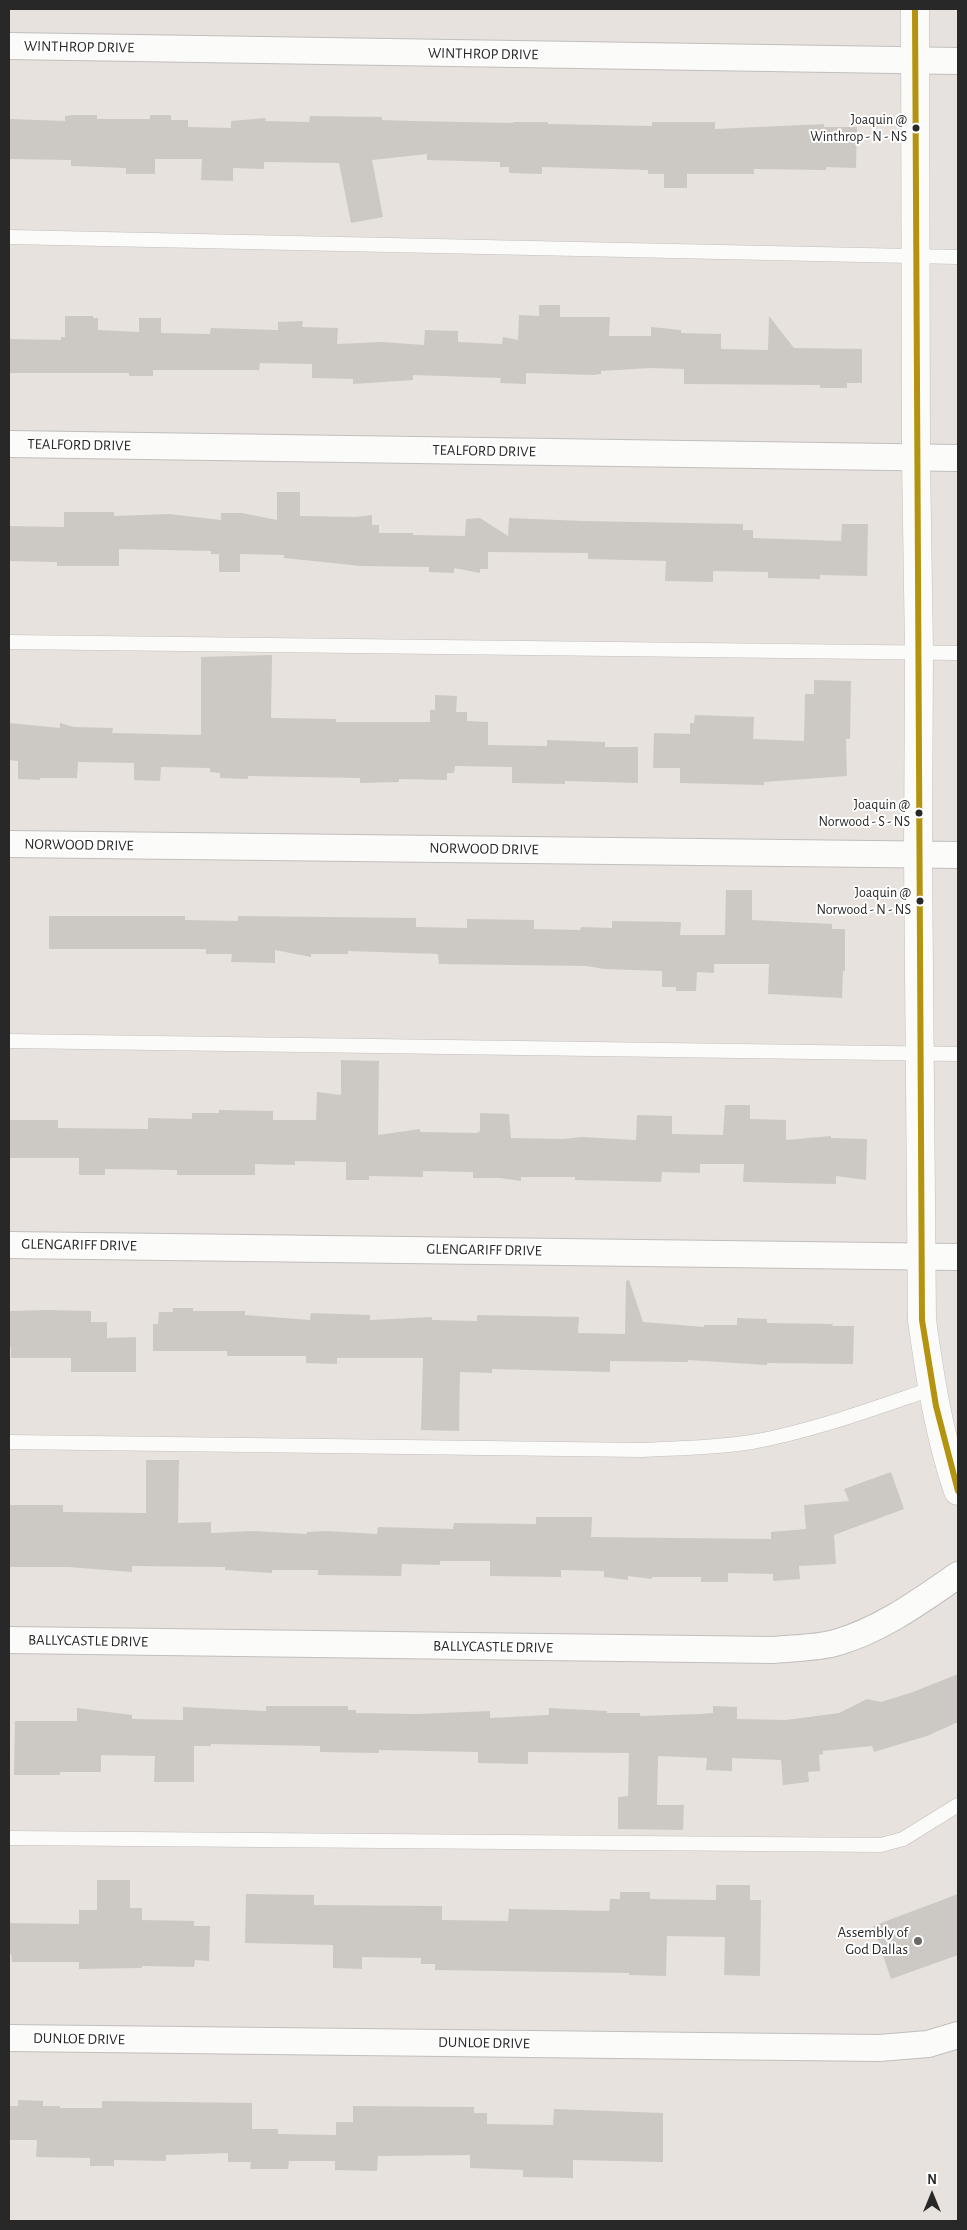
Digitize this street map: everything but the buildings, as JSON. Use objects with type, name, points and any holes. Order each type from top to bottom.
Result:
[{"type":"street","points":[[915,9],[916,458],[919,652],[918,854],[922,1320],[931,1389],[950,1432],[958,1492]]},
{"type":"street","name":"WINTHROP DRIVE","points":[[9,46],[958,61]]},
{"type":"street","name":"TEALFORD DRIVE","points":[[9,444],[958,458]]},
{"type":"street","name":"NORWOOD DRIVE","points":[[9,844],[958,855]]},
{"type":"street","name":"GLENGARIFF DRIVE","points":[[9,1245],[958,1257]]},
{"type":"street","name":"BALLYCASTLE DRIVE","points":[[9,1640],[774,1650],[833,1644],[876,1628],[914,1606],[958,1575]]},
{"type":"street","name":"DUNLOE DRIVE","points":[[9,2038],[878,2048],[928,2044],[958,2035]]},
{"type":"lane","points":[[9,237],[958,257]]},
{"type":"lane","points":[[9,642],[958,653]]},
{"type":"lane","points":[[9,1041],[958,1054]]},
{"type":"lane","points":[[9,1442],[642,1450],[705,1447],[752,1442],[829,1424],[931,1389]]},
{"type":"lane","points":[[9,1838],[881,1845],[903,1839],[958,1805]]},
{"type":"transit line","points":[[915,9],[922,1320],[936,1406],[958,1491]]},
{"type":"place","name":"Joaquin @ Winthrop - N - NS","points":[[916,128]]},
{"type":"place","name":"Joaquin @ Norwood - S - NS","points":[[919,813]]},
{"type":"place","name":"Joaquin @ Norwood - N - NS","points":[[920,901]]},
{"type":"place","name":"Assembly of God Dallas","points":[[918,1941]]}]
